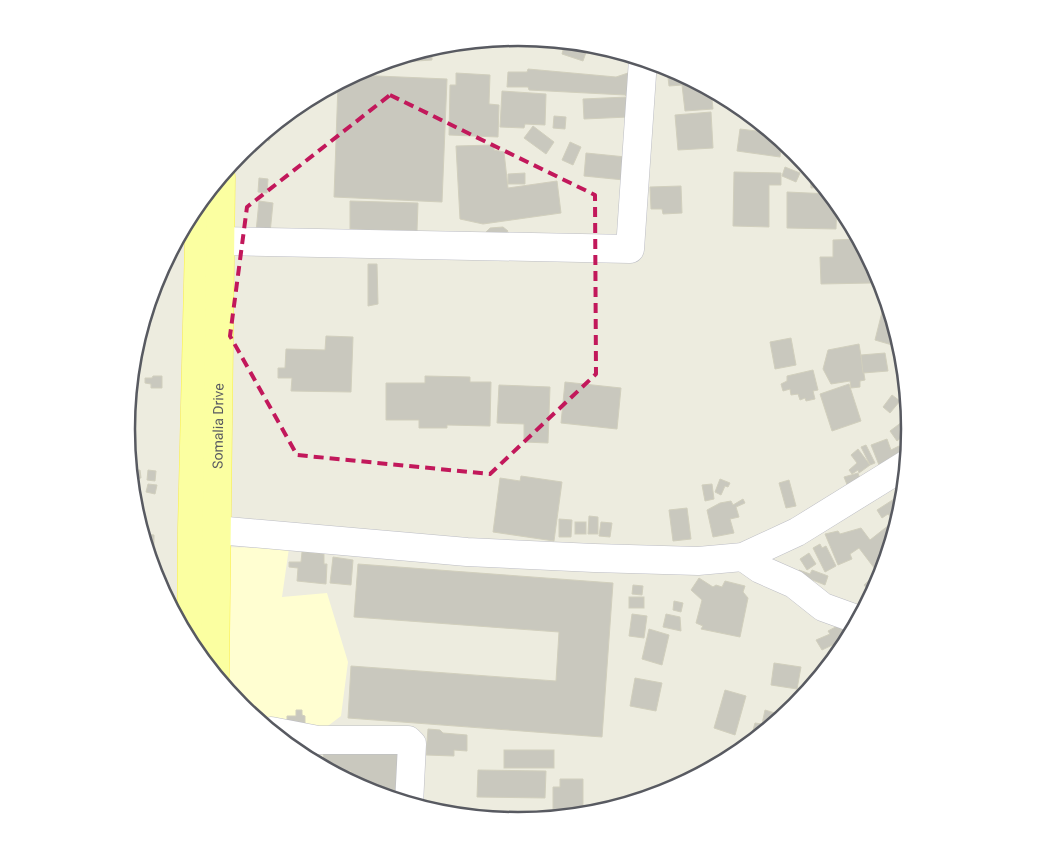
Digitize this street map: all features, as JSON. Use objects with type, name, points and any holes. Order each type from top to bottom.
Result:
[{"type":"main road","name":"Somalia Drive","points":[[193,630],[204,529],[220,241],[221,188]]},
{"type":"main road","name":"Somalia Drive","points":[[200,217],[204,529],[214,663]]},
{"type":"street","points":[[220,241],[630,249],[643,67]]},
{"type":"street","points":[[204,529],[468,552],[698,561],[743,557],[797,532],[899,469]]},
{"type":"street","points":[[743,557],[760,569],[794,584],[823,607],[852,617]]},
{"type":"street","points":[[285,734],[318,740],[408,740],[412,744],[409,797]]},
{"type":"highlighted area","points":[[390,95],[595,195],[596,374],[490,474],[297,455],[230,336],[247,207]]},
{"type":"shaded area","points":[[211,547],[289,548],[282,597],[327,593],[348,662],[341,716],[312,738],[313,752],[285,734],[266,718],[230,682],[206,652]]},
{"type":"building","points":[[563,49],[586,53],[583,61],[562,54]]},
{"type":"building","points":[[432,56],[432,60],[412,61]]},
{"type":"building","points":[[528,69],[616,77],[628,73],[639,74],[631,101],[625,95],[529,90],[528,87],[507,87],[508,72],[527,72]]},
{"type":"building","points":[[456,73],[490,75],[489,104],[499,105],[498,137],[449,135],[450,85],[456,85]]},
{"type":"building","points":[[371,76],[447,79],[442,202],[334,197],[338,92]]},
{"type":"building","points":[[668,76],[712,99],[713,109],[685,111],[682,85],[669,86]]},
{"type":"building","points":[[502,91],[546,94],[545,125],[525,124],[524,128],[500,127]]},
{"type":"building","points":[[627,97],[628,117],[584,119],[583,99]]},
{"type":"building","points":[[711,112],[713,148],[678,150],[675,115]]},
{"type":"building","points":[[554,116],[566,117],[565,129],[553,128]]},
{"type":"building","points":[[533,126],[554,142],[546,154],[524,138]]},
{"type":"building","points":[[740,129],[760,131],[781,151],[780,157],[737,151]]},
{"type":"building","points":[[570,142],[581,147],[573,165],[562,160]]},
{"type":"building","points":[[494,145],[494,150],[504,152],[508,188],[557,181],[561,213],[483,224],[460,219],[456,146]]},
{"type":"building","points":[[586,153],[626,157],[624,180],[584,176]]},
{"type":"building","points":[[785,167],[800,173],[796,182],[782,176]]},
{"type":"building","points":[[734,172],[781,173],[781,185],[769,185],[769,227],[733,226]]},
{"type":"building","points":[[525,173],[525,184],[508,184],[508,174]]},
{"type":"building","points":[[259,178],[268,179],[267,193],[258,192]]},
{"type":"building","points":[[811,181],[816,188],[811,188]]},
{"type":"building","points":[[681,186],[682,213],[663,214],[662,209],[651,209],[650,187]]},
{"type":"building","points":[[787,192],[821,194],[836,216],[836,229],[787,228]]},
{"type":"building","points":[[259,201],[273,203],[270,233],[256,232]]},
{"type":"building","points":[[350,201],[418,203],[417,231],[350,229]]},
{"type":"building","points":[[503,227],[508,231],[497,245],[484,234],[490,228]]},
{"type":"building","points":[[851,239],[872,283],[821,284],[820,257],[833,257],[833,240]]},
{"type":"building","points":[[368,264],[377,264],[378,304],[368,306]]},
{"type":"building","points":[[882,310],[892,345],[875,340]]},
{"type":"building","points":[[326,336],[353,337],[351,392],[291,391],[292,378],[278,378],[278,368],[285,368],[286,349],[325,350]]},
{"type":"building","points":[[791,338],[796,365],[775,369],[770,342]]},
{"type":"building","points":[[859,344],[865,380],[860,381],[860,387],[851,388],[850,381],[831,384],[823,369],[828,350]]},
{"type":"building","points":[[885,353],[888,371],[863,373],[861,355]]},
{"type":"building","points":[[813,370],[818,390],[813,391],[815,399],[806,401],[805,398],[800,400],[798,394],[791,395],[790,389],[783,391],[781,384],[787,381],[787,376]]},
{"type":"building","points":[[153,376],[162,376],[162,388],[151,388],[151,384],[145,383],[145,378],[152,378]]},
{"type":"building","points":[[425,376],[470,377],[470,382],[491,382],[490,426],[447,425],[447,428],[419,428],[419,420],[386,420],[386,383],[425,383]]},
{"type":"building","points":[[565,382],[621,388],[617,429],[561,423]]},
{"type":"building","points":[[849,384],[861,421],[832,431],[820,394]]},
{"type":"building","points":[[499,385],[550,387],[548,443],[524,442],[524,424],[497,423]]},
{"type":"building","points":[[892,395],[900,401],[890,413],[883,407]]},
{"type":"building","points":[[902,422],[902,437],[897,441],[890,431]]},
{"type":"building","points":[[887,439],[891,450],[899,446],[901,456],[879,465],[871,445]]},
{"type":"building","points":[[866,445],[875,463],[870,465],[861,447]]},
{"type":"building","points":[[858,449],[870,465],[859,473],[858,470],[852,474],[849,470],[857,463],[851,455]]},
{"type":"building","points":[[138,470],[140,470],[141,478],[139,478]]},
{"type":"building","points":[[148,470],[156,471],[155,481],[147,480]]},
{"type":"building","points":[[858,473],[860,479],[848,487],[844,477]]},
{"type":"building","points":[[521,476],[562,482],[554,541],[493,532],[500,478],[520,481]]},
{"type":"building","points":[[720,479],[730,483],[728,487],[725,486],[721,495],[715,492]]},
{"type":"building","points":[[789,480],[796,506],[786,508],[779,483]]},
{"type":"building","points":[[148,484],[157,485],[155,494],[146,492]]},
{"type":"building","points":[[712,484],[714,499],[705,501],[702,485]]},
{"type":"building","points":[[743,499],[745,503],[736,507],[739,517],[730,519],[734,533],[713,537],[707,510],[720,503],[731,501],[733,505]]},
{"type":"building","points":[[895,500],[891,518],[888,514],[882,518],[877,510]]},
{"type":"building","points":[[687,508],[691,539],[673,541],[669,510]]},
{"type":"building","points":[[589,516],[598,517],[598,534],[588,534]]},
{"type":"building","points":[[559,519],[572,520],[571,537],[559,537]]},
{"type":"building","points":[[575,522],[586,522],[586,534],[575,534]]},
{"type":"building","points":[[601,522],[612,523],[610,537],[599,536]]},
{"type":"building","points":[[890,524],[875,569],[859,548],[850,554],[852,559],[838,565],[825,534],[838,531],[840,534],[861,528],[870,540]]},
{"type":"building","points":[[150,535],[154,535],[153,545]]},
{"type":"building","points":[[820,544],[822,548],[826,546],[836,566],[825,572],[813,548]]},
{"type":"building","points":[[302,552],[324,554],[324,564],[327,564],[326,584],[297,581],[298,568],[289,567],[289,562],[301,562]]},
{"type":"building","points":[[809,553],[816,564],[807,570],[800,559]]},
{"type":"building","points":[[333,557],[353,560],[351,585],[330,583]]},
{"type":"building","points":[[358,564],[613,583],[602,737],[348,718],[351,666],[556,681],[559,632],[354,617]]},
{"type":"building","points":[[799,570],[810,574],[812,570],[828,576],[825,585],[798,574]]},
{"type":"building","points":[[699,578],[713,587],[716,585],[722,587],[725,581],[745,586],[743,592],[748,598],[740,637],[701,629],[703,626],[696,623],[702,600],[691,590]]},
{"type":"building","points":[[871,578],[867,589],[864,585]]},
{"type":"building","points":[[633,585],[643,586],[642,595],[632,594]]},
{"type":"building","points":[[629,597],[644,597],[644,608],[629,608]]},
{"type":"building","points":[[674,601],[683,603],[681,612],[673,610]]},
{"type":"building","points":[[632,614],[647,616],[644,638],[629,636]]},
{"type":"building","points":[[666,614],[680,617],[681,631],[663,627]]},
{"type":"building","points":[[845,622],[847,626],[836,643],[822,650],[816,640],[830,634],[828,631]]},
{"type":"building","points":[[649,629],[669,635],[662,665],[642,659]]},
{"type":"building","points":[[774,663],[801,667],[797,689],[771,685]]},
{"type":"building","points":[[635,678],[662,683],[656,711],[630,706]]},
{"type":"building","points":[[725,690],[746,696],[735,735],[714,728]]},
{"type":"building","points":[[296,710],[302,710],[302,715],[305,716],[305,723],[287,721],[287,716],[296,716]]},
{"type":"building","points":[[765,710],[776,713],[752,734],[755,723],[762,724]]},
{"type":"building","points":[[428,729],[440,730],[443,733],[467,735],[467,751],[454,750],[454,756],[426,755]]},
{"type":"building","points":[[324,741],[405,745],[402,794],[372,784],[351,774],[351,771],[345,771],[323,759]]},
{"type":"building","points":[[504,750],[554,750],[554,768],[504,768]]},
{"type":"building","points":[[478,770],[546,771],[545,798],[477,797]]},
{"type":"building","points":[[560,779],[583,779],[583,807],[553,811],[553,787],[560,787]]}]
